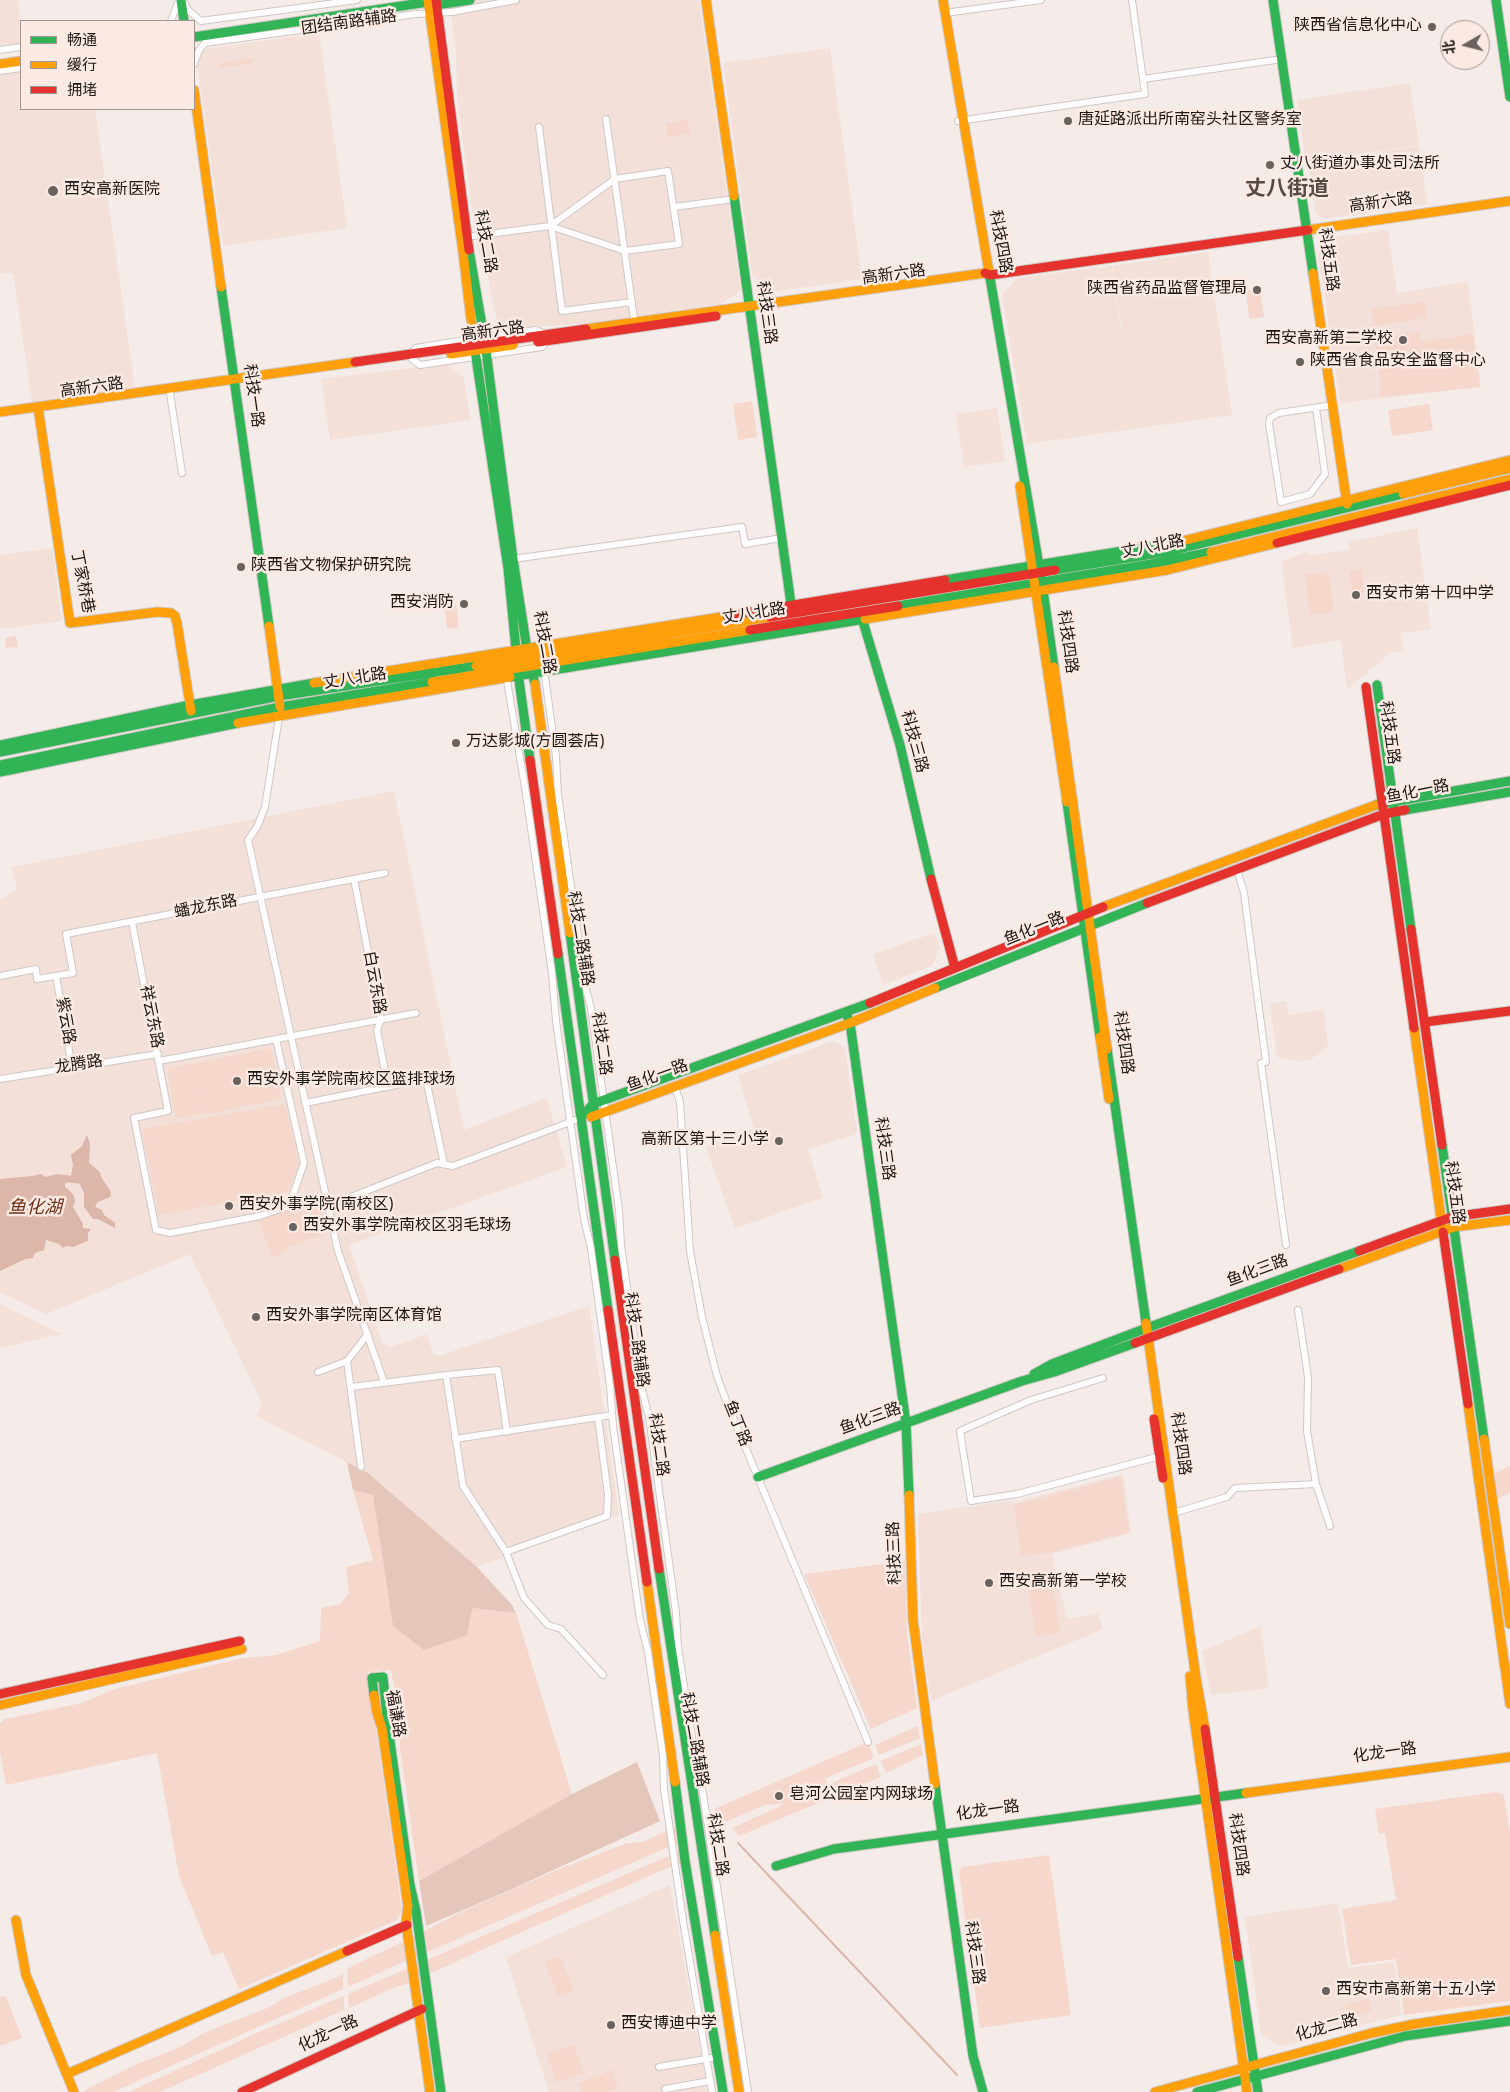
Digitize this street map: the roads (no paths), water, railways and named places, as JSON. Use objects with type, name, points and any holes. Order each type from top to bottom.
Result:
[{"type":"street","name":"团结南路辅路","points":[[181,0],[188,10],[201,21],[357,0]]},
{"type":"street","points":[[171,20],[181,0]]},
{"type":"street","points":[[181,0],[184,20]]},
{"type":"street","points":[[195,31],[405,0]]},
{"type":"street","points":[[195,37],[470,0]]},
{"type":"street","name":"团结南路辅路","points":[[195,61],[199,50],[205,43],[433,6],[516,0]]},
{"type":"street","name":"科技三路","points":[[706,0],[794,627]]},
{"type":"street","name":"科技四路","points":[[938,0],[961,120]]},
{"type":"street","name":"科技四路","points":[[943,0],[986,275],[1040,587],[1145,1334],[1258,2092]]},
{"type":"street","points":[[945,13],[1041,0]]},
{"type":"street","points":[[961,120],[1145,94],[1132,0]]},
{"type":"street","name":"科技五路","points":[[1274,0],[1349,521]]},
{"type":"street","points":[[1496,0],[1510,97]]},
{"type":"street","name":"科技二路","points":[[433,6],[464,237],[474,348],[508,568],[514,656],[518,672],[685,1861],[723,2092]]},
{"type":"street","points":[[0,50],[20,48]]},
{"type":"street","points":[[0,58],[20,55]]},
{"type":"street","points":[[1144,78],[1282,59]]},
{"type":"street","points":[[0,64],[20,61]]},
{"type":"street","points":[[0,71],[20,68]]},
{"type":"street","name":"科技一路","points":[[195,97],[280,711]]},
{"type":"street","points":[[606,119],[635,325]]},
{"type":"street","points":[[539,127],[562,312],[632,302]]},
{"type":"street","points":[[464,237],[550,226],[625,250],[679,244],[668,171],[615,179],[550,226]]},
{"type":"street","points":[[674,208],[734,199]]},
{"type":"street","name":"高新六路","points":[[0,417],[39,409],[1510,201]]},
{"type":"street","name":"科技二路","points":[[464,237],[485,346],[513,559],[533,657],[656,1552],[739,2092]]},
{"type":"street","name":"高新六路","points":[[0,412],[170,393],[235,382]]},
{"type":"street","points":[[170,393],[182,473]]},
{"type":"street","points":[[1316,408],[1325,474],[1310,494],[1281,502],[1269,424],[1270,418],[1279,413],[1333,404]]},
{"type":"street","name":"丁家桥巷","points":[[39,409],[70,623],[157,612],[175,616],[178,623],[191,709]]},
{"type":"street","points":[[1346,504],[1510,460]]},
{"type":"street","name":"丈八北路","points":[[0,752],[191,709],[278,692],[514,656],[533,657],[792,609],[1037,569],[1171,551],[1346,504],[1510,468]]},
{"type":"street","name":"丈八北路","points":[[533,657],[544,668],[1040,587],[1193,556],[1349,521],[1510,478]]},
{"type":"street","points":[[1349,521],[1510,485]]},
{"type":"street","points":[[513,559],[742,527],[745,544],[782,538]]},
{"type":"street","name":"科技三路","points":[[861,616],[900,745],[929,873],[955,968]]},
{"type":"street","name":"科技二路辅路","points":[[514,656],[506,674],[551,963],[556,1021],[584,1219],[591,1248],[640,1620],[648,1652],[661,1747],[664,1789],[712,2092]]},
{"type":"street","name":"丈八北路","points":[[0,764],[280,711],[518,672],[533,657]]},
{"type":"street","name":"科技二路辅路","points":[[544,668],[556,757],[559,805],[585,985],[591,1008],[606,1112],[641,1386],[649,1417],[676,1614],[679,1657],[703,1794],[748,2092]]},
{"type":"street","name":"科技五路","points":[[1377,685],[1510,1624]]},
{"type":"street","name":"科技五路","points":[[1366,687],[1510,1704]]},
{"type":"street","points":[[0,745],[191,709]]},
{"type":"street","points":[[0,772],[280,711],[265,807],[257,827],[248,840],[338,1251],[384,1382]]},
{"type":"street","points":[[1375,750],[1386,749]]},
{"type":"street","name":"鱼化一路","points":[[580,1118],[593,1104],[846,1013],[1086,914],[1382,803],[1510,781]]},
{"type":"street","name":"鱼化一路","points":[[580,1118],[595,1116],[850,1023],[1087,925],[1384,814],[1510,792]]},
{"type":"street","points":[[1237,869],[1244,892],[1266,1062],[1261,1063],[1286,1246]]},
{"type":"street","name":"蟠龙东路","points":[[56,976],[72,973],[66,934],[385,873]]},
{"type":"street","name":"白云东路","points":[[354,879],[381,1020],[377,1030],[388,1087]]},
{"type":"street","name":"祥云东路","points":[[132,922],[168,1111],[134,1118],[156,1230],[170,1233],[260,1216],[290,1206],[304,1163],[276,1039]]},
{"type":"street","points":[[0,976],[36,969],[37,980],[56,976]]},
{"type":"street","name":"紫云路","points":[[56,976],[72,1067]]},
{"type":"street","points":[[1425,1022],[1510,1011]]},
{"type":"street","name":"龙腾路","points":[[0,1079],[72,1067],[158,1057],[290,1037],[416,1013]]},
{"type":"street","name":"科技三路","points":[[846,1013],[850,1023],[906,1423],[914,1636],[973,2056],[983,2092]]},
{"type":"street","points":[[305,1103],[426,1080],[444,1164]]},
{"type":"street","name":"鱼丁路","points":[[675,1087],[680,1102],[690,1252],[702,1317],[724,1394],[868,1742]]},
{"type":"street","points":[[328,1206],[437,1163],[453,1166],[580,1118]]},
{"type":"street","points":[[1434,1168],[1445,1167]]},
{"type":"street","name":"鱼化三路","points":[[1145,1334],[1452,1217],[1510,1209]]},
{"type":"street","name":"鱼化三路","points":[[758,1477],[1022,1381],[1052,1364],[1145,1334],[1454,1227],[1510,1220]]},
{"type":"street","points":[[1451,1286],[1462,1284]]},
{"type":"street","points":[[1298,1310],[1308,1376],[1307,1431],[1316,1484],[1330,1526]]},
{"type":"street","points":[[318,1372],[347,1361],[368,1334]]},
{"type":"street","name":"科技四路","points":[[1145,1334],[1192,1684],[1193,1710],[1201,1770],[1247,2092]]},
{"type":"street","points":[[347,1361],[361,1467]]},
{"type":"street","points":[[351,1387],[498,1370],[507,1432]]},
{"type":"street","points":[[446,1375],[463,1486],[506,1552],[524,1598],[548,1625],[561,1629],[603,1675]]},
{"type":"street","points":[[1103,1378],[1031,1400],[960,1431],[971,1500],[1017,1494],[1160,1456]]},
{"type":"street","points":[[455,1439],[612,1415]]},
{"type":"street","points":[[506,1552],[607,1516],[608,1495],[598,1417]]},
{"type":"street","points":[[1173,1513],[1227,1498],[1236,1488],[1316,1484]]},
{"type":"street","points":[[0,1694],[241,1645],[0,1705]]},
{"type":"street","name":"福谦路","points":[[430,2092],[407,1925],[408,1906],[382,1728],[377,1713],[372,1678],[383,1677],[395,1777],[441,2092]]},
{"type":"street","name":"化龙一路","points":[[776,1866],[834,1850],[1510,1751]]},
{"type":"street","name":"化龙一路","points":[[1215,1795],[1510,1757]]},
{"type":"street","points":[[1201,1770],[1211,1769]]},
{"type":"street","points":[[1211,1837],[1221,1836]]},
{"type":"street","points":[[16,1920],[26,1975],[74,2092]]},
{"type":"street","points":[[67,2074],[407,1925]]},
{"type":"street","name":"化龙一路","points":[[242,2092],[429,2006]]},
{"type":"street","name":"化龙二路","points":[[1155,2092],[1372,2033],[1415,2024],[1510,2010]]},
{"type":"street","name":"化龙二路","points":[[1197,2092],[1406,2036],[1510,2021]]},
{"type":"street","points":[[1240,2040],[1250,2039]]},
{"type":"street","points":[[659,2068],[717,2057]]},
{"type":"street","points":[[665,2089],[710,2081]]},
{"type":"water","name":"鱼化湖","points":[[87,1135],[90,1144],[89,1163],[100,1172],[111,1194],[110,1197],[98,1202],[95,1207],[102,1210],[104,1215],[115,1223],[115,1228],[98,1219],[93,1219],[84,1207],[84,1193],[80,1184],[67,1182],[65,1187],[73,1194],[75,1201],[73,1207],[83,1224],[83,1228],[91,1229],[88,1233],[88,1241],[73,1247],[66,1246],[63,1248],[59,1244],[46,1240],[44,1250],[35,1253],[33,1258],[25,1259],[0,1271],[0,1179],[41,1174],[45,1177],[58,1174],[71,1176],[73,1165],[71,1155],[82,1146]]},
{"type":"waterway","points":[[738,1843],[957,2075]]},
{"type":"place","name":"陕西省信息化中心","points":[[1432,27]]},
{"type":"place","name":"唐延路派出所南窑头社区警务室","points":[[1068,121]]},
{"type":"place","name":"丈八街道办事处司法所","points":[[1270,165]]},
{"type":"place","name":"西安高新医院","points":[[53,191]]},
{"type":"place","name":"陕西省药品监督管理局","points":[[1257,290]]},
{"type":"place","name":"西安高新第二学校","points":[[1403,340]]},
{"type":"place","name":"陕西省食品安全监督中心","points":[[1300,362]]},
{"type":"place","name":"陕西省文物保护研究院","points":[[241,567]]},
{"type":"place","name":"西安市第十四中学","points":[[1356,595]]},
{"type":"place","name":"西安消防","points":[[464,604]]},
{"type":"place","name":"万达影城(方圆荟店)","points":[[456,743]]},
{"type":"place","name":"西安外事学院南校区篮排球场","points":[[237,1081]]},
{"type":"place","name":"高新区第十三小学","points":[[779,1141]]},
{"type":"place","name":"西安外事学院(南校区)","points":[[229,1206]]},
{"type":"place","name":"西安外事学院南校区羽毛球场","points":[[293,1227]]},
{"type":"place","name":"西安外事学院南区体育馆","points":[[256,1317]]},
{"type":"place","name":"西安高新第一学校","points":[[989,1583]]},
{"type":"place","name":"皂河公园室内网球场","points":[[779,1796]]},
{"type":"place","name":"西安市高新第十五小学","points":[[1326,1991]]},
{"type":"place","name":"西安博迪中学","points":[[611,2025]]},
{"type":"district","name":"丈八街道","points":[[1287,191]]}]
